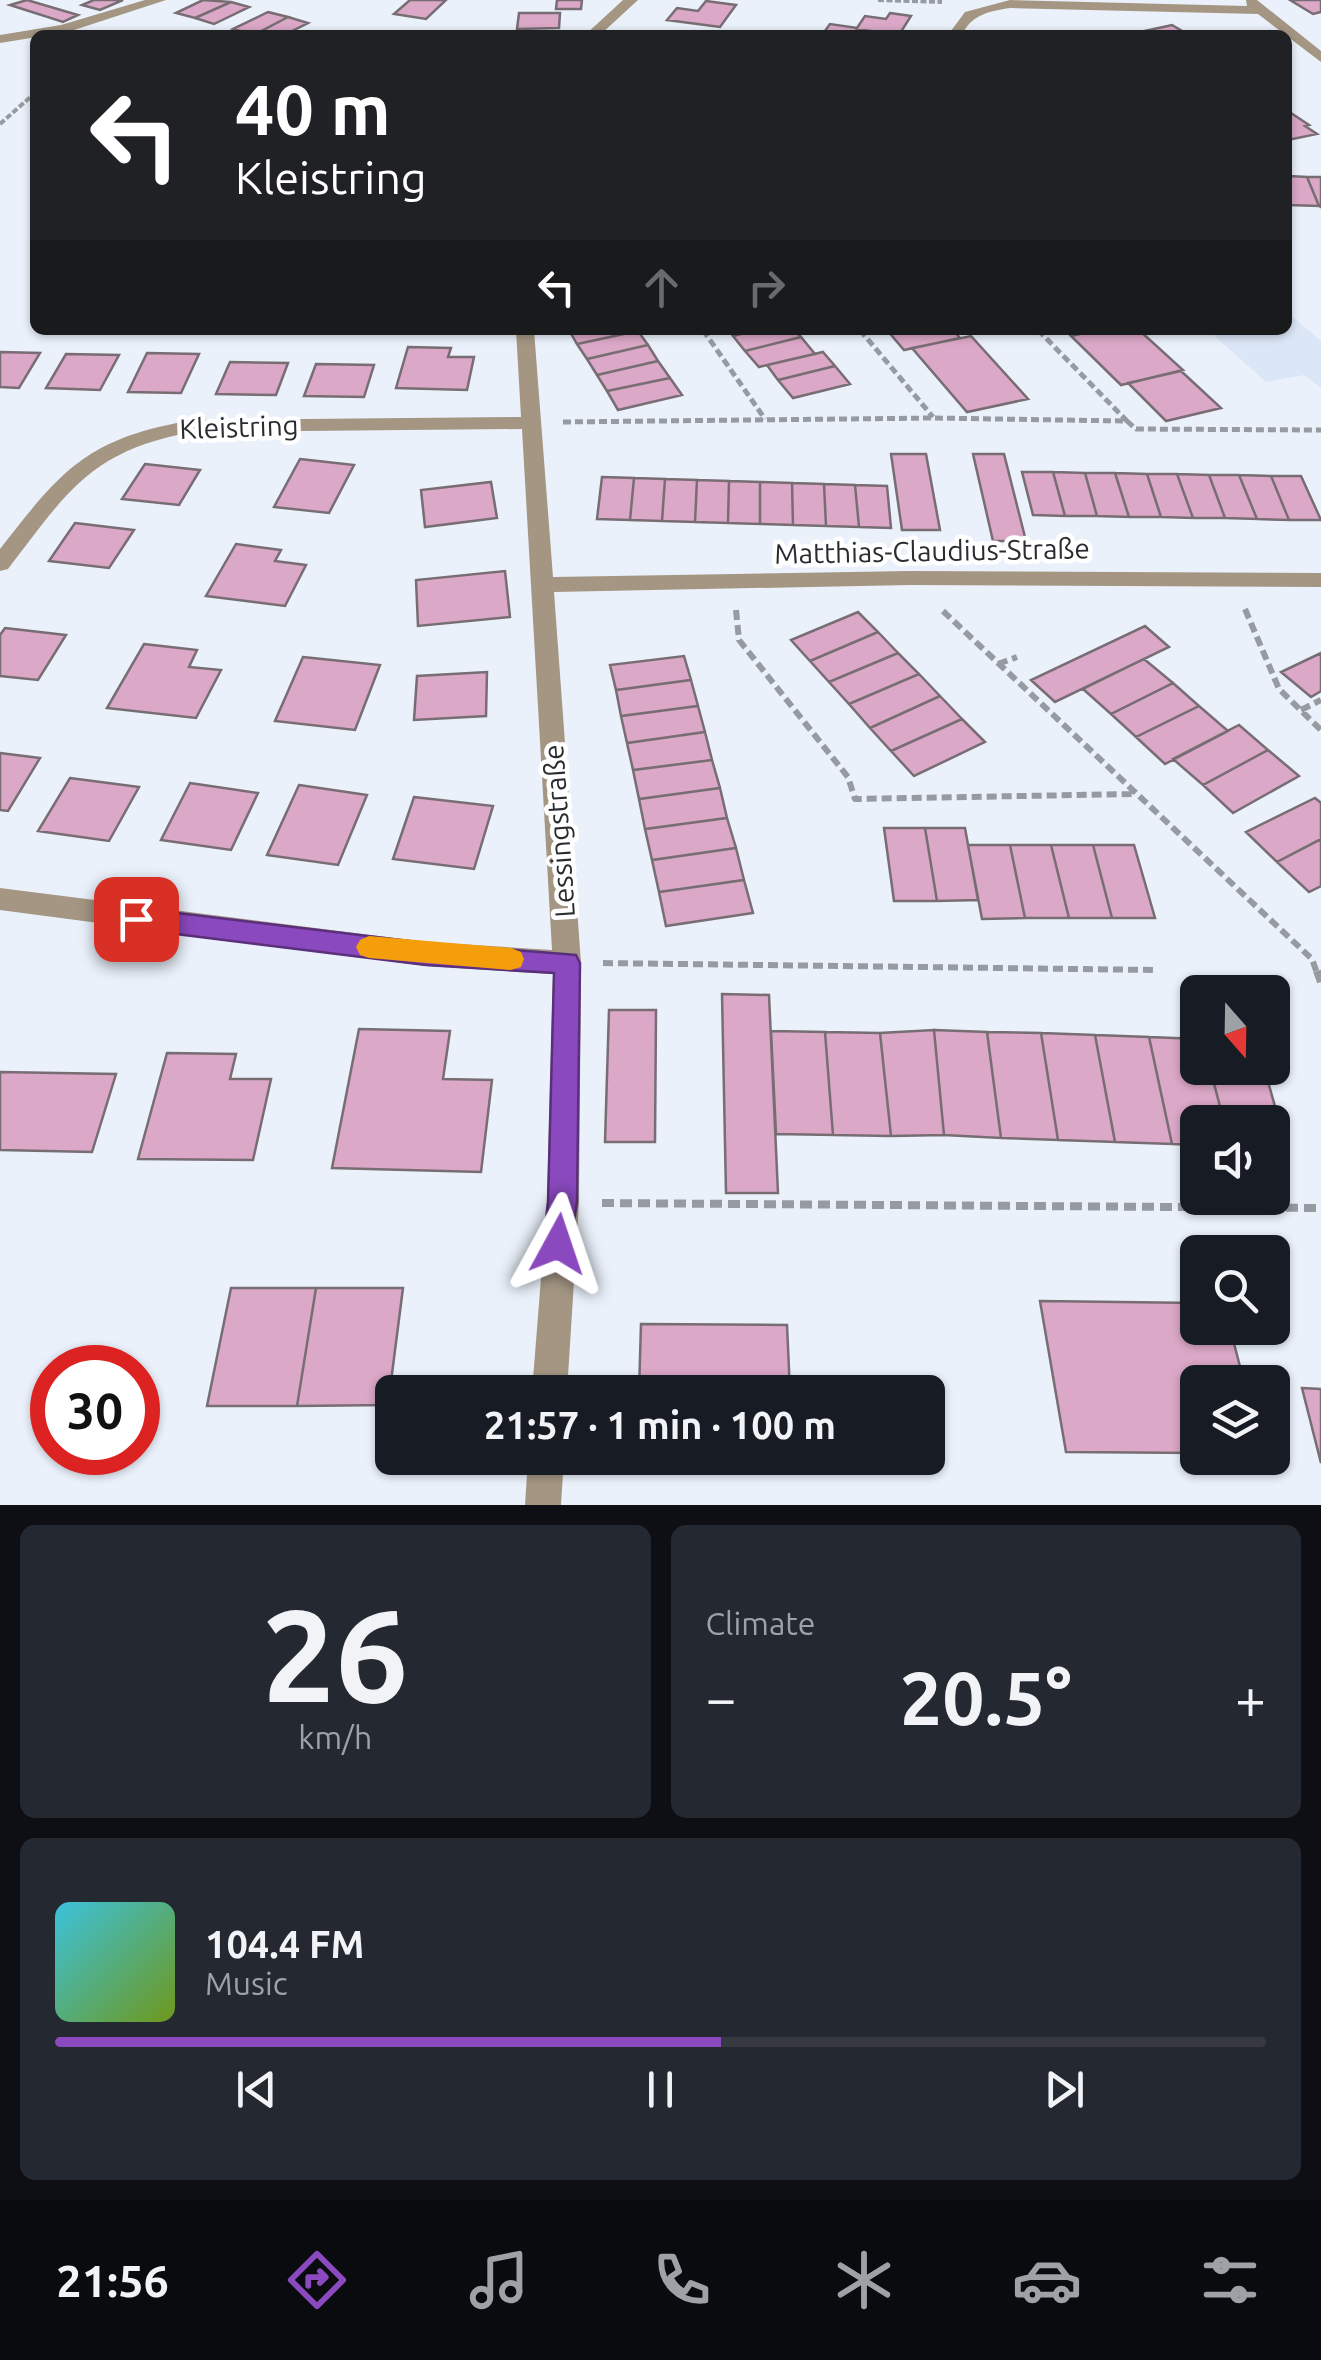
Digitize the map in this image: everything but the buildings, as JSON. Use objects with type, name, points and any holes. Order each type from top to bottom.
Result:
[{"type":"street","points":[[63,30],[159,0]]},
{"type":"street","points":[[598,30],[632,0]]},
{"type":"street","points":[[1249,0],[1288,30]]},
{"type":"street","points":[[958,30],[968,15],[981,8],[1010,4],[1264,10]]},
{"type":"street","points":[[1292,34],[1321,58]]},
{"type":"street","points":[[0,40],[30,35]]},
{"type":"street","name":"Lessingstraße","points":[[525,335],[567,963],[563,1202],[551,1375]]},
{"type":"street","name":"Kleistring","points":[[0,564],[88,458],[154,431],[193,426],[532,423]]},
{"type":"street","name":"Matthias-Claudius-Straße","points":[[543,585],[910,578],[1321,580]]},
{"type":"street","points":[[0,899],[426,954],[567,963]]},
{"type":"street","points":[[542,1505],[545,1475]]},
{"type":"path","points":[[0,124],[30,97]]},
{"type":"path","points":[[706,335],[765,420]]},
{"type":"path","points":[[864,335],[934,418]]},
{"type":"path","points":[[1043,335],[1136,428],[1321,430]]},
{"type":"path","points":[[532,423],[934,418],[1127,421]]},
{"type":"path","points":[[910,578],[1312,959],[1321,982]]},
{"type":"path","points":[[1234,580],[1279,689],[1321,730]]},
{"type":"path","points":[[733,584],[739,640],[848,777],[855,799],[1136,794]]},
{"type":"path","points":[[998,664],[1017,657]]},
{"type":"path","points":[[1301,710],[1321,700]]},
{"type":"path","points":[[567,963],[1156,970]]},
{"type":"path","points":[[563,1202],[1321,1208]]},
{"type":"shaded area","points":[[1292,316],[1321,341],[1321,388],[1304,375],[1266,382],[1214,335],[1292,335]]},
{"type":"slow traffic","points":[[369,947],[511,959]]},
{"type":"route","points":[[136,919],[426,954],[567,963],[563,1202],[558,1244]]}]
